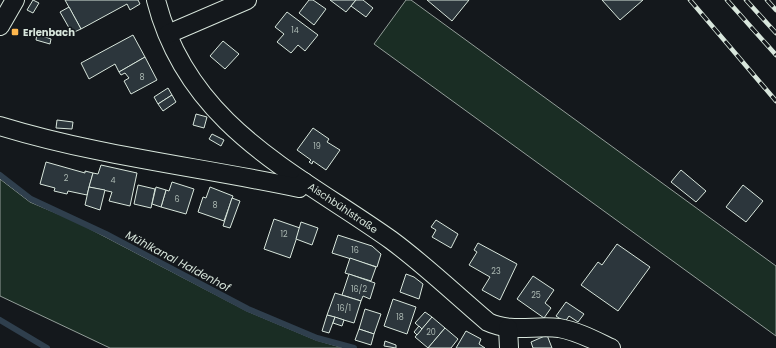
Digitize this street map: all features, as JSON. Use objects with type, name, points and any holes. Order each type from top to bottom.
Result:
[{"type":"street","points":[[0,26],[15,0]]},
{"type":"street","points":[[156,0],[161,17],[179,59],[191,79],[214,109],[250,144],[304,182]]},
{"type":"street","points":[[168,34],[247,0]]},
{"type":"street","name":"Aischbühlstraße","points":[[0,126],[96,152],[258,179],[299,188],[304,182],[392,241],[488,322],[499,327],[508,328],[557,328],[569,330],[611,348]]},
{"type":"street","points":[[508,328],[509,348]]},
{"type":"green space","points":[[406,0],[411,0],[776,266],[776,336],[374,44]]},
{"type":"green space","points":[[0,179],[30,202],[75,221],[247,311],[316,340],[344,348],[110,348],[0,296]]},
{"type":"building","points":[[33,0],[39,3],[33,13],[27,10]]},
{"type":"building","points":[[65,0],[138,0],[140,4],[130,10],[127,4],[81,29]]},
{"type":"building","points":[[309,0],[313,0],[326,9],[314,25],[299,13]]},
{"type":"building","points":[[330,0],[356,0],[346,12]]},
{"type":"building","points":[[356,0],[363,0],[373,8],[366,17],[351,6]]},
{"type":"building","points":[[427,0],[469,0],[452,21]]},
{"type":"building","points":[[602,0],[643,0],[620,20]]},
{"type":"building","points":[[69,7],[81,29],[72,33],[60,12]]},
{"type":"building","points":[[287,12],[318,35],[305,51],[298,45],[291,53],[277,42],[284,34],[275,27]]},
{"type":"building","points":[[37,34],[51,39],[50,44],[36,40]]},
{"type":"building","points":[[133,35],[145,57],[119,72],[115,64],[89,79],[81,63]]},
{"type":"building","points":[[223,41],[239,54],[225,69],[210,56]]},
{"type":"building","points":[[145,57],[157,80],[131,94],[124,81],[129,78],[125,73],[121,75],[119,72]]},
{"type":"building","points":[[168,88],[172,95],[158,104],[154,97]]},
{"type":"building","points":[[172,95],[176,102],[163,111],[158,104]]},
{"type":"building","points":[[196,114],[207,117],[204,128],[193,125]]},
{"type":"building","points":[[57,120],[73,122],[72,129],[56,128]]},
{"type":"building","points":[[313,128],[329,139],[327,142],[340,150],[326,170],[313,161],[312,164],[309,162],[311,160],[297,150]]},
{"type":"building","points":[[212,134],[224,140],[221,146],[209,139]]},
{"type":"building","points":[[46,162],[85,173],[85,171],[93,173],[87,195],[68,191],[67,194],[54,191],[55,188],[40,184]]},
{"type":"building","points":[[101,165],[137,173],[130,206],[109,201],[112,192],[89,187],[93,173],[98,174]]},
{"type":"building","points":[[681,170],[706,191],[696,202],[671,182]]},
{"type":"building","points":[[172,182],[194,189],[186,214],[161,207],[166,190],[169,191]]},
{"type":"building","points":[[138,185],[155,189],[151,208],[134,204]]},
{"type":"building","points":[[743,185],[763,201],[746,222],[726,207]]},
{"type":"building","points":[[89,187],[105,190],[100,210],[85,205]]},
{"type":"building","points":[[156,187],[166,190],[161,207],[152,204]]},
{"type":"building","points":[[210,187],[233,196],[224,221],[198,212],[203,197],[206,198]]},
{"type":"building","points":[[232,198],[240,201],[230,228],[223,226]]},
{"type":"building","points":[[274,219],[300,228],[290,258],[264,249]]},
{"type":"building","points":[[436,220],[458,234],[451,248],[432,237],[436,230],[431,227]]},
{"type":"building","points":[[301,222],[318,228],[312,245],[296,239]]},
{"type":"building","points":[[338,235],[372,246],[381,254],[377,267],[332,253]]},
{"type":"building","points":[[478,243],[517,264],[500,300],[482,290],[490,277],[469,265],[477,252],[474,250]]},
{"type":"building","points":[[617,244],[650,267],[618,311],[581,285],[598,262],[602,265]]},
{"type":"building","points":[[350,258],[376,267],[371,281],[345,273]]},
{"type":"building","points":[[349,274],[375,283],[370,299],[363,296],[361,301],[342,295]]},
{"type":"building","points":[[406,274],[414,277],[423,284],[419,299],[400,292]]},
{"type":"building","points":[[533,276],[554,290],[545,303],[551,308],[544,318],[517,299]]},
{"type":"building","points":[[335,293],[361,301],[354,323],[327,315]]},
{"type":"building","points":[[393,299],[416,307],[407,334],[384,326]]},
{"type":"building","points":[[566,302],[584,314],[578,322],[569,316],[565,322],[556,316]]},
{"type":"building","points":[[365,309],[381,314],[374,334],[359,329]]},
{"type":"building","points":[[425,312],[432,317],[422,329],[415,323]]},
{"type":"building","points":[[327,315],[335,317],[329,333],[322,331]]},
{"type":"building","points":[[335,317],[344,320],[342,326],[333,323]]},
{"type":"building","points":[[432,317],[445,328],[428,348],[415,337]]},
{"type":"building","points":[[419,326],[422,329],[417,335],[414,332]]},
{"type":"building","points":[[445,328],[458,339],[451,348],[428,348]]},
{"type":"building","points":[[359,329],[374,334],[371,345],[355,340]]},
{"type":"building","points":[[466,331],[481,339],[479,344],[485,348],[456,348]]},
{"type":"building","points":[[547,335],[552,348],[533,348],[531,342]]},
{"type":"building","points":[[385,341],[396,345],[396,348],[384,346]]},
{"type":"waterway","name":"Mühlkanal Haldenhof","points":[[0,175],[31,199],[106,234],[248,309],[317,338],[354,348]]},
{"type":"waterway","name":"Erlenbach","points":[[0,320],[47,348]]},
{"type":"railway","points":[[690,0],[776,101]]},
{"type":"railway","points":[[727,0],[776,55]]},
{"type":"railway","points":[[746,0],[776,33]]},
{"type":"railway","points":[[767,0],[776,10]]},
{"type":"place","name":"Erlenbach","points":[[15,32]]}]
